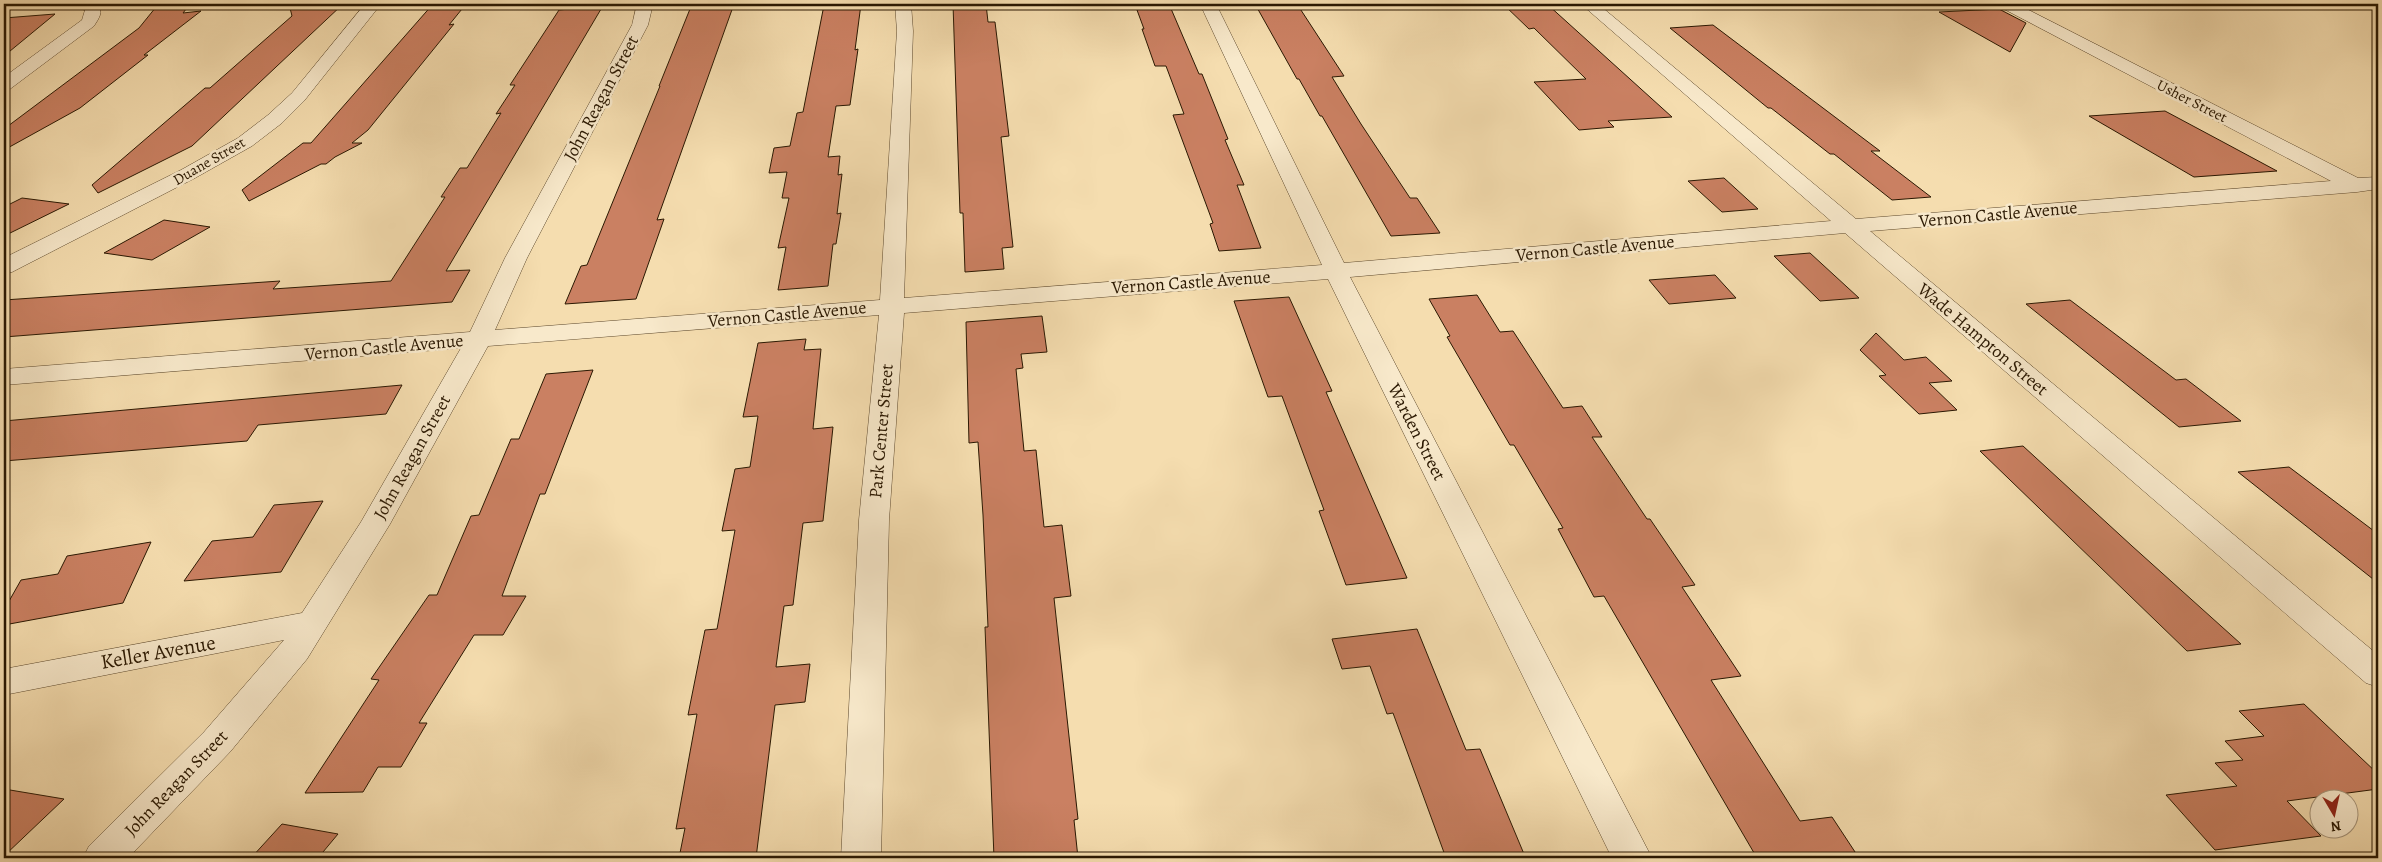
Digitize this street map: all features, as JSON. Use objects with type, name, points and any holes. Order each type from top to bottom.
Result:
[{"type":"street","points":[[4,85],[88,22],[93,16],[93,10],[90,6],[76,4]]},
{"type":"street","name":"Duane Street","points":[[4,267],[188,174],[245,142],[275,119],[298,97],[373,4]]},
{"type":"street","name":"John Reagan Street","points":[[103,858],[217,742],[295,650],[313,623],[375,524],[479,339],[516,258],[640,25],[645,4]]},
{"type":"street","name":"Park Center Street","points":[[861,858],[874,520],[892,306],[905,31],[903,4]]},
{"type":"street","name":"Warden Street","points":[[1208,4],[1336,271],[1632,858]]},
{"type":"street","name":"Wade Hampton Street","points":[[1589,4],[2378,674]]},
{"type":"street","name":"Usher Street","points":[[2006,4],[2378,197]]},
{"type":"street","name":"Vernon Castle Avenue","points":[[4,378],[1336,271],[1849,226],[2378,183]]},
{"type":"street","name":"Keller Avenue","points":[[4,682],[45,672],[313,623]]},
{"type":"building","points":[[190,4],[183,13],[201,11],[144,55],[148,55],[80,108],[4,150],[4,129],[139,28],[156,7]]},
{"type":"building","points":[[289,4],[343,4],[192,146],[98,193],[92,185],[205,88],[210,88],[292,16]]},
{"type":"building","points":[[433,4],[466,4],[449,25],[454,24],[368,130],[352,143],[362,143],[335,157],[326,164],[321,164],[249,201],[242,190],[303,143],[311,143]]},
{"type":"building","points":[[572,4],[604,4],[446,271],[470,270],[452,302],[4,337],[4,300],[280,281],[273,289],[391,281],[445,197],[441,197],[460,168],[467,168],[501,113],[496,114],[515,85],[510,85],[559,10],[570,9]]},
{"type":"building","points":[[692,4],[734,4],[657,220],[664,219],[636,299],[565,304],[581,266],[587,265]]},
{"type":"building","points":[[861,4],[855,50],[858,49],[850,105],[836,106],[828,157],[840,156],[838,175],[842,174],[837,214],[841,213],[836,244],[833,244],[828,286],[778,290],[786,247],[778,248],[789,198],[782,198],[787,172],[769,173],[774,148],[790,146],[797,113],[803,112],[824,5]]},
{"type":"building","points":[[953,4],[986,4],[988,22],[995,22],[1009,136],[1001,137],[1013,247],[1002,248],[1004,269],[965,272],[963,213],[960,213]]},
{"type":"building","points":[[1138,4],[1169,4],[1199,74],[1202,74],[1228,139],[1225,140],[1244,185],[1237,185],[1261,248],[1219,251],[1210,224],[1213,223],[1173,115],[1184,114],[1166,66],[1155,66],[1142,29],[1144,29],[1137,10],[1139,9]]},
{"type":"building","points":[[1255,4],[1297,4],[1344,76],[1332,77],[1361,124],[1410,198],[1417,198],[1440,233],[1391,236],[1322,116],[1320,116],[1299,79],[1297,79]]},
{"type":"building","points":[[1503,4],[1547,4],[1672,117],[1608,121],[1614,127],[1579,130],[1534,82],[1586,79],[1534,28],[1529,29]]},
{"type":"building","points":[[1999,9],[2026,23],[2010,52],[1939,12]]},
{"type":"building","points":[[55,14],[4,56],[4,18]]},
{"type":"building","points":[[1713,25],[1880,151],[1871,151],[1931,197],[1892,200],[1834,154],[1830,154],[1771,108],[1768,108],[1670,28]]},
{"type":"building","points":[[2165,111],[2277,171],[2194,177],[2089,116]]},
{"type":"building","points":[[1724,178],[1758,209],[1722,212],[1688,181]]},
{"type":"building","points":[[22,198],[69,204],[4,236],[4,207]]},
{"type":"building","points":[[164,220],[210,227],[152,260],[104,253]]},
{"type":"building","points":[[1810,253],[1859,298],[1820,301],[1774,256]]},
{"type":"building","points":[[1715,275],[1736,298],[1669,304],[1649,280]]},
{"type":"building","points":[[1477,295],[1500,332],[1513,331],[1563,408],[1582,406],[1602,437],[1592,437],[1647,519],[1650,519],[1695,585],[1682,587],[1741,676],[1711,680],[1800,821],[1832,817],[1859,858],[1757,858],[1604,596],[1594,597],[1558,529],[1563,528],[1514,445],[1510,445],[1447,337],[1450,336],[1429,299]]},
{"type":"building","points":[[1289,297],[1332,391],[1326,392],[1407,578],[1346,585],[1319,511],[1324,510],[1282,396],[1268,397],[1234,301]]},
{"type":"building","points":[[2070,300],[2176,380],[2186,379],[2241,421],[2179,427],[2026,304]]},
{"type":"building","points":[[1042,316],[1047,352],[1021,354],[1023,368],[1016,369],[1024,451],[1036,450],[1044,527],[1062,525],[1071,596],[1054,598],[1078,819],[1074,820],[1078,858],[994,858],[985,627],[988,627],[983,515],[978,442],[969,443],[966,322]]},
{"type":"building","points":[[1876,333],[1904,360],[1926,357],[1952,381],[1929,383],[1957,410],[1919,414],[1879,376],[1886,375],[1860,350]]},
{"type":"building","points":[[806,339],[804,350],[821,349],[813,429],[833,427],[823,521],[803,523],[793,605],[784,606],[776,667],[810,664],[805,702],[775,705],[756,858],[679,858],[685,828],[676,829],[697,714],[688,715],[705,630],[717,629],[735,530],[722,531],[735,469],[750,467],[758,416],[743,417],[758,343]]},
{"type":"building","points":[[593,370],[545,494],[540,494],[502,596],[526,596],[503,635],[474,635],[419,723],[427,723],[401,767],[378,767],[363,792],[305,793],[379,680],[371,679],[429,595],[437,595],[471,516],[479,515],[511,439],[519,439],[546,374]]},
{"type":"building","points":[[402,385],[386,414],[258,425],[247,441],[4,461],[4,421]]},
{"type":"building","points":[[2023,446],[2241,644],[2187,651],[1980,451]]},
{"type":"building","points":[[2289,467],[2378,534],[2378,583],[2238,472]]},
{"type":"building","points":[[323,501],[281,572],[184,581],[212,541],[253,537],[274,505]]},
{"type":"building","points":[[151,542],[123,603],[4,625],[4,610],[21,580],[58,574],[67,556]]},
{"type":"building","points":[[1417,629],[1466,750],[1480,749],[1524,854],[1496,858],[1446,858],[1393,713],[1387,714],[1370,666],[1342,669],[1332,639]]},
{"type":"building","points":[[2304,704],[2378,774],[2378,789],[2360,791],[2310,790],[2310,798],[2287,801],[2310,825],[2310,837],[2215,850],[2166,795],[2237,786],[2215,763],[2243,760],[2225,741],[2264,736],[2239,711]]},
{"type":"building","points":[[4,789],[64,799],[4,856]]},
{"type":"building","points":[[282,824],[338,834],[318,858],[251,858]]}]
